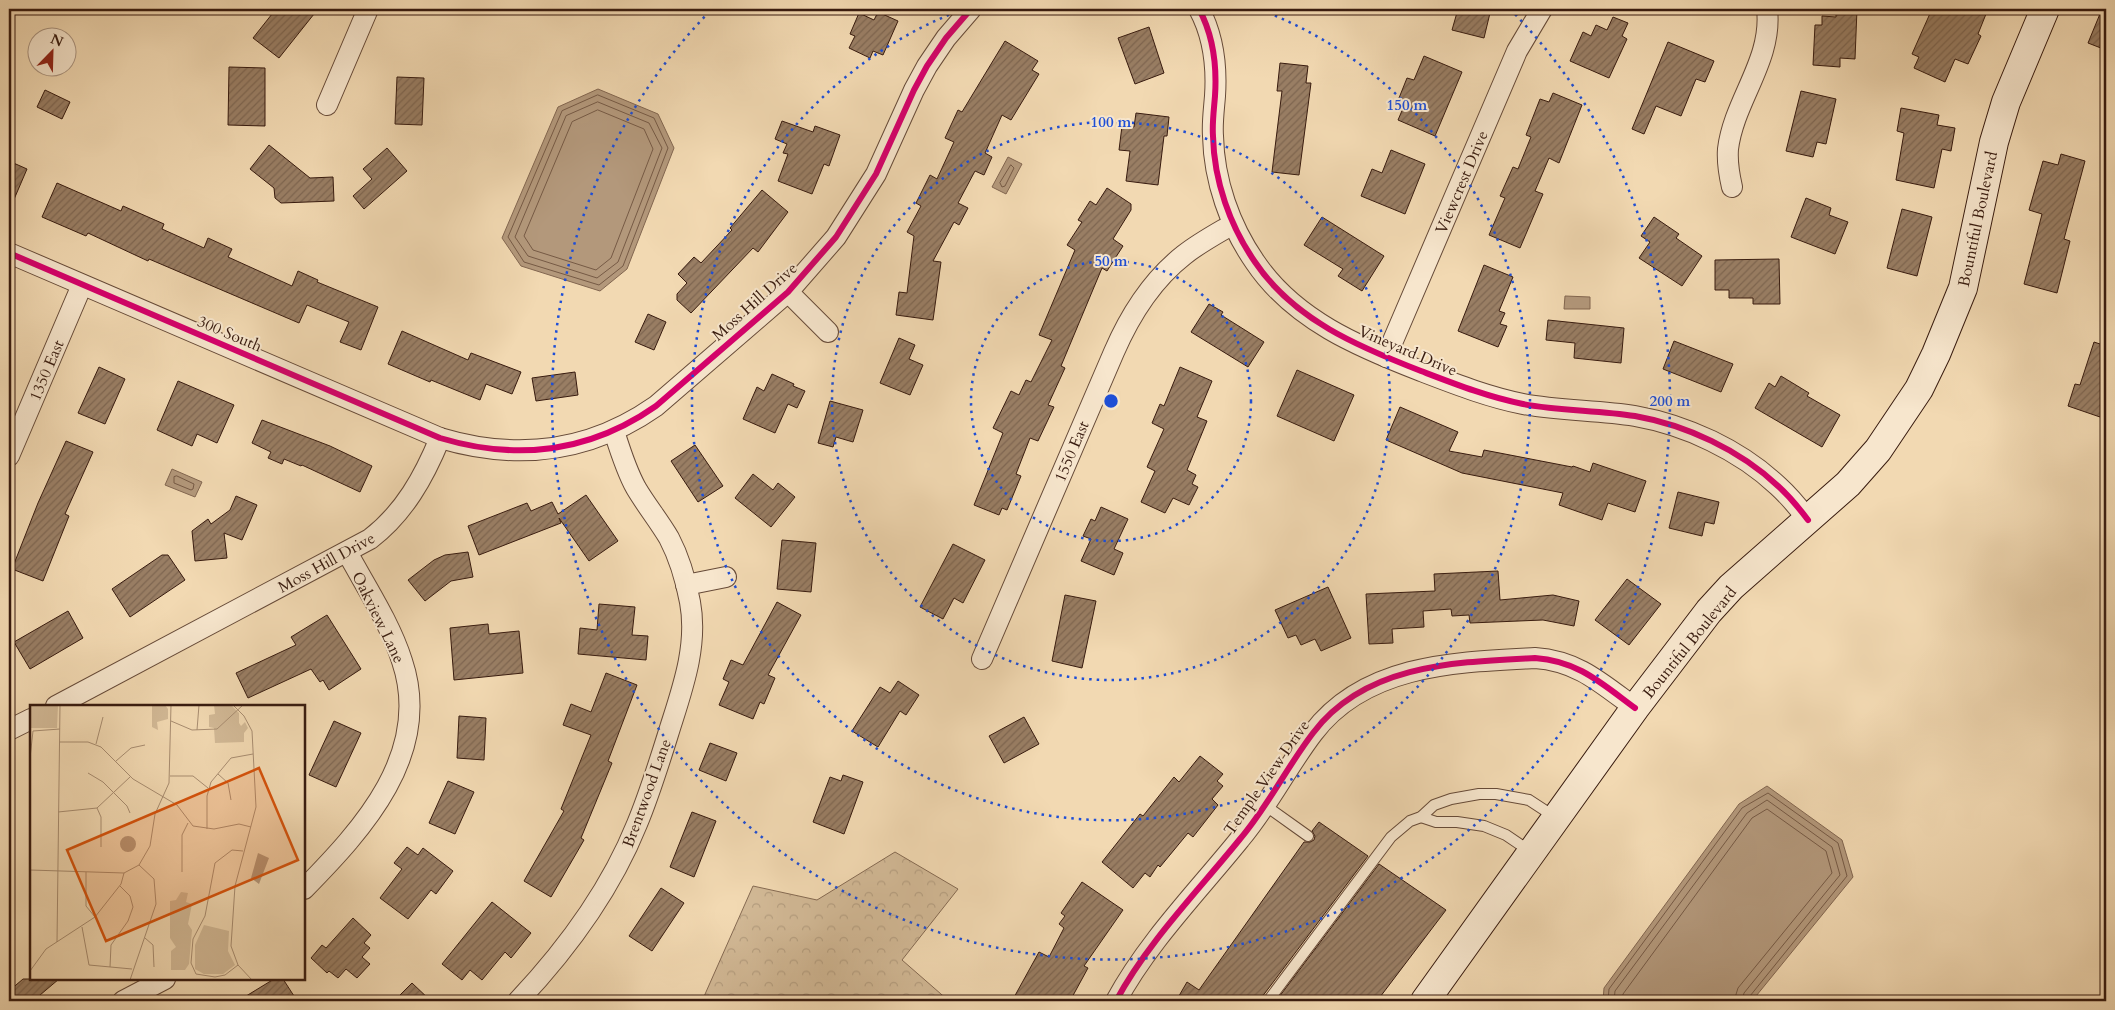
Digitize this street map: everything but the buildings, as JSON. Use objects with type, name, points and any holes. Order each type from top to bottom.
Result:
[{"type":"main road","name":"Bountiful Boulevard","points":[[1425,1001],[1635,708],[1714,605],[1731,587],[1848,484],[1878,450],[1919,389],[1936,354],[1963,288],[1994,142],[2003,110],[2045,9]]},
{"type":"street","points":[[327,105],[368,9]]},
{"type":"street","name":"Moss Hill Drive","points":[[58,705],[370,539],[383,529],[406,504],[430,463],[440,438],[482,448],[529,451],[574,444],[614,431],[637,420],[656,406],[788,292],[836,237],[876,174],[914,90],[927,66],[946,38],[971,9]]},
{"type":"street","name":"Vineyard Drive","points":[[1199,9],[1208,30],[1215,65],[1214,155],[1224,199],[1233,224],[1256,264],[1286,298],[1323,326],[1386,357],[1460,386],[1502,399],[1552,408],[1635,416],[1682,429],[1711,442],[1750,464],[1778,486],[1808,520]]},
{"type":"street","name":"Viewcrest Drive","points":[[1386,357],[1514,58],[1542,9]]},
{"type":"street","points":[[1732,187],[1728,168],[1728,149],[1732,132],[1764,48],[1767,31],[1767,9]]},
{"type":"street","name":"1550 East","points":[[982,659],[1114,352],[1132,315],[1169,267],[1197,246],[1233,224]]},
{"type":"street","name":"300 South","points":[[9,253],[440,438]]},
{"type":"street","name":"1350 East","points":[[9,456],[82,284]]},
{"type":"street","name":"Moss Hill Drive","points":[[788,292],[828,332]]},
{"type":"street","name":"Brentwood Lane","points":[[518,1001],[552,965],[592,910],[620,861],[637,824],[682,691],[691,653],[693,618],[686,584],[668,538],[629,474],[614,431]]},
{"type":"street","name":"Oakview Lane","points":[[305,888],[374,809],[394,774],[406,736],[408,698],[403,663],[389,630],[347,552]]},
{"type":"street","points":[[686,584],[726,577]]},
{"type":"street","name":"Temple View Drive","points":[[1116,1001],[1136,966],[1253,824],[1306,743],[1323,722],[1350,698],[1401,673],[1444,665],[1520,659],[1550,659],[1592,675],[1635,708]]},
{"type":"street","points":[[9,730],[30,720]]},
{"type":"street","points":[[124,1001],[163,980]]},
{"type":"lane","points":[[1268,1001],[1391,836],[1410,821],[1421,817],[1434,805],[1451,799],[1479,794],[1496,794],[1529,800],[1556,817]]},
{"type":"lane","points":[[1266,806],[1308,836]]},
{"type":"lane","points":[[1421,817],[1436,822],[1457,822],[1484,826],[1506,835],[1531,852]]},
{"type":"green space","points":[[895,852],[958,889],[902,960],[949,1001],[702,1001],[753,886],[817,900]]},
{"type":"water","points":[[598,89],[658,114],[674,148],[627,269],[600,291],[521,266],[502,238],[558,107]]},
{"type":"water","points":[[1008,157],[1022,164],[1006,194],[992,187]]},
{"type":"water","points":[[1565,296],[1590,297],[1590,309],[1564,309]]},
{"type":"water","points":[[172,469],[202,482],[195,497],[165,485]]},
{"type":"water","points":[[1767,786],[1842,840],[1853,877],[1752,1001],[1603,1001],[1604,988],[1739,804]]},
{"type":"cycle path","points":[[9,253],[440,438],[497,449],[525,450],[579,443],[631,422],[656,406],[788,292],[836,237],[876,174],[914,90],[927,66],[946,38],[971,9]]},
{"type":"cycle path","points":[[1199,9],[1208,29],[1215,62],[1214,153],[1216,170],[1225,202],[1238,233],[1255,262],[1271,282],[1308,316],[1374,352],[1446,381],[1497,398],[1537,406],[1635,416],[1654,420],[1693,433],[1730,450],[1763,473],[1786,494],[1808,520]]},
{"type":"cycle path","points":[[1116,1001],[1158,938],[1250,826],[1313,733],[1334,710],[1359,693],[1385,680],[1414,671],[1444,665],[1535,658],[1550,660],[1577,669],[1600,682],[1635,708]]}]
